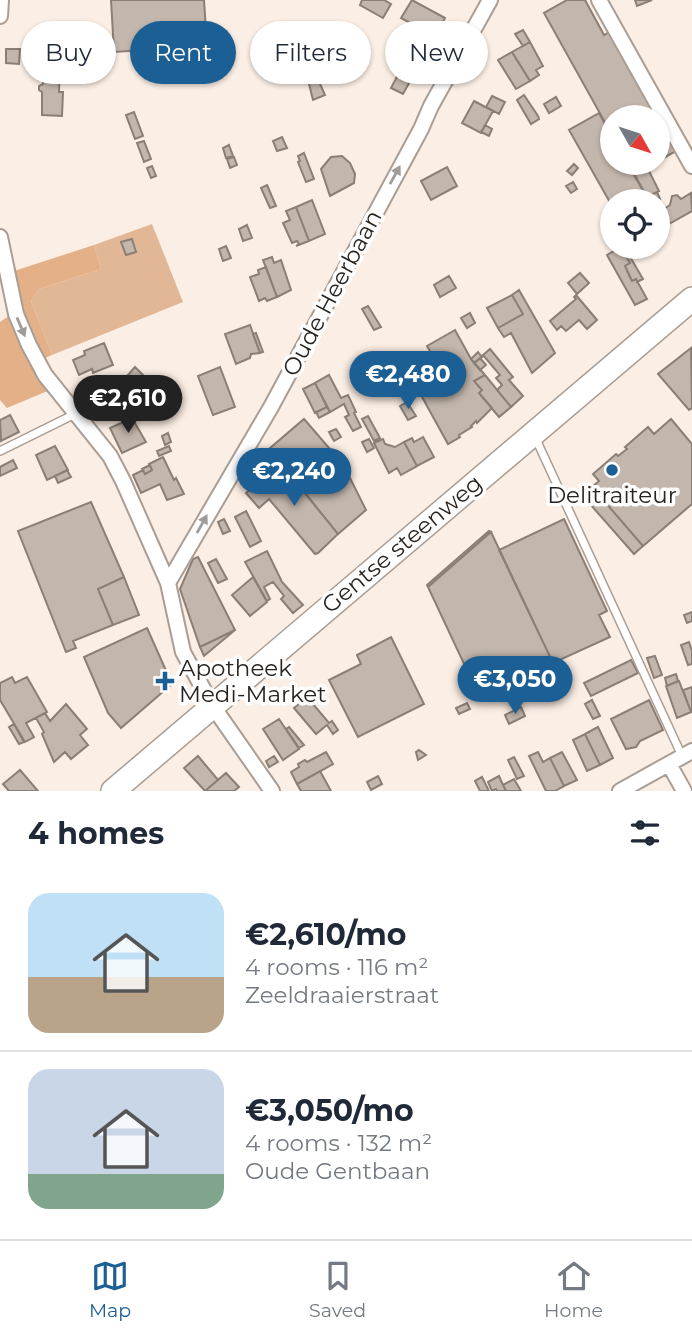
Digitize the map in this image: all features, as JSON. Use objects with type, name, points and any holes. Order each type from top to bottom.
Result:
[{"type":"main road","name":"Gentse steenweg","points":[[113,791],[692,299]]},
{"type":"street","points":[[0,16],[1,0]]},
{"type":"street","name":"Oude Heerbaan","points":[[168,583],[271,407],[421,130],[430,106],[490,0]]},
{"type":"street","points":[[599,0],[692,166]]},
{"type":"street","points":[[0,237],[16,314],[24,335],[45,374],[110,456],[124,481],[168,583],[183,652],[212,705],[272,791]]},
{"type":"street","points":[[620,791],[687,754]]},
{"type":"street","points":[[669,764],[684,791]]},
{"type":"lane","points":[[0,451],[75,414]]},
{"type":"lane","points":[[534,433],[687,754]]},
{"type":"shaded area","points":[[152,224],[183,302],[52,355],[31,301],[39,289],[101,269],[94,245]]},
{"type":"shaded area","points":[[94,245],[101,269],[39,289],[31,301],[52,355],[43,359],[20,305],[11,272]]},
{"type":"shaded area","points":[[10,315],[50,390],[7,408],[0,400],[0,322]]},
{"type":"building","points":[[111,0],[204,0],[205,21],[130,21],[130,51],[116,52],[116,21],[112,21]]},
{"type":"building","points":[[362,0],[384,0],[391,4],[383,18],[360,5]]},
{"type":"building","points":[[412,0],[445,18],[443,21],[407,21],[401,18]]},
{"type":"building","points":[[567,0],[585,0],[604,35],[611,31],[653,105],[600,105],[600,113],[544,13]]},
{"type":"building","points":[[635,0],[652,0],[637,6]]},
{"type":"building","points":[[523,30],[530,42],[523,46],[515,34]]},
{"type":"building","points":[[530,42],[543,66],[536,70],[539,75],[530,81],[512,52]]},
{"type":"building","points":[[6,49],[20,49],[19,64],[6,63]]},
{"type":"building","points":[[512,52],[530,81],[516,89],[498,60]]},
{"type":"building","points":[[59,84],[59,92],[63,92],[62,116],[42,115],[42,92],[39,86]]},
{"type":"building","points":[[309,84],[320,84],[325,95],[313,100]]},
{"type":"building","points":[[393,84],[409,84],[403,94],[391,88]]},
{"type":"building","points":[[524,95],[539,119],[531,124],[517,100]]},
{"type":"building","points":[[492,96],[505,102],[499,114],[486,107]]},
{"type":"building","points":[[556,97],[561,106],[549,113],[544,104]]},
{"type":"building","points":[[474,101],[493,111],[481,133],[462,123]]},
{"type":"building","points":[[134,112],[143,136],[135,139],[126,115]]},
{"type":"building","points":[[599,113],[600,175],[634,175],[642,189],[602,189],[569,130]]},
{"type":"building","points":[[485,125],[492,129],[489,136],[481,132]]},
{"type":"building","points":[[670,136],[678,150],[670,154]]},
{"type":"building","points":[[282,137],[287,148],[277,151],[273,141]]},
{"type":"building","points":[[144,141],[151,159],[144,162],[137,143]]},
{"type":"building","points":[[229,145],[233,156],[226,158],[223,148]]},
{"type":"building","points":[[304,153],[314,179],[306,182],[298,162],[298,156]]},
{"type":"building","points":[[342,156],[350,163],[355,174],[354,183],[330,196],[321,169],[331,157]]},
{"type":"building","points":[[234,157],[237,165],[230,168],[227,159]]},
{"type":"building","points":[[574,164],[578,168],[572,175],[567,171]]},
{"type":"building","points":[[152,166],[156,176],[151,178],[147,168]]},
{"type":"building","points":[[447,167],[457,186],[431,200],[421,181]]},
{"type":"building","points":[[635,175],[651,175],[658,189],[643,189]]},
{"type":"building","points":[[573,182],[577,189],[571,193],[566,186]]},
{"type":"building","points":[[267,185],[276,206],[270,208],[261,188]]},
{"type":"building","points":[[691,193],[692,211],[670,223],[672,196],[677,195],[681,199]]},
{"type":"building","points":[[312,200],[325,234],[309,241],[296,207]]},
{"type":"building","points":[[296,207],[309,241],[296,246],[299,244],[297,241],[292,243],[283,223],[290,220],[286,211]]},
{"type":"building","points":[[247,225],[252,238],[243,241],[239,229]]},
{"type":"building","points":[[132,239],[136,252],[126,255],[121,242]]},
{"type":"building","points":[[226,246],[231,258],[223,261],[219,249]]},
{"type":"building","points":[[272,257],[274,263],[281,260],[291,290],[277,297],[263,260]]},
{"type":"building","points":[[609,259],[628,259],[630,263],[625,266],[632,281],[636,279],[647,299],[635,305]]},
{"type":"building","points":[[628,259],[631,259],[643,279],[632,281],[625,266],[630,263]]},
{"type":"building","points":[[266,267],[277,297],[259,301],[250,277],[259,274],[258,270]]},
{"type":"building","points":[[580,273],[589,283],[577,294],[568,283]]},
{"type":"building","points":[[449,276],[456,288],[440,297],[434,285]]},
{"type":"building","points":[[519,290],[555,353],[532,373],[511,333],[504,337],[498,328],[523,314],[512,295]]},
{"type":"building","points":[[512,295],[523,314],[498,328],[487,308]]},
{"type":"building","points":[[576,295],[597,320],[587,329],[579,320],[566,331],[561,326],[557,330],[550,321],[576,299]]},
{"type":"building","points":[[368,306],[381,327],[374,330],[362,309]]},
{"type":"building","points":[[470,313],[475,323],[467,328],[461,318]]},
{"type":"building","points":[[250,325],[260,353],[251,354],[250,358],[236,364],[225,334]]},
{"type":"building","points":[[455,330],[471,359],[485,375],[474,381],[482,390],[479,393],[492,408],[477,423],[476,421],[459,435],[460,437],[448,444],[405,366],[430,351],[427,346]]},
{"type":"building","points":[[256,333],[263,352],[260,353],[253,334]]},
{"type":"building","points":[[104,343],[113,365],[79,375],[73,360],[85,355],[84,351]]},
{"type":"building","points":[[691,348],[692,408],[689,410],[658,374]]},
{"type":"building","points":[[490,349],[513,377],[509,380],[523,396],[511,407],[497,390],[502,385],[496,378],[500,375],[483,355]]},
{"type":"building","points":[[478,352],[482,357],[474,363],[471,359]]},
{"type":"building","points":[[480,358],[486,365],[480,370],[474,363]]},
{"type":"building","points":[[135,367],[143,375],[136,382],[128,375]]},
{"type":"building","points":[[220,367],[235,407],[213,415],[198,376]]},
{"type":"building","points":[[329,375],[341,398],[348,395],[361,427],[353,431],[345,417],[349,415],[344,404],[330,412],[315,383]]},
{"type":"building","points":[[485,375],[511,407],[499,417],[479,393],[482,390],[474,381]]},
{"type":"building","points":[[392,377],[395,383],[389,387],[385,380]]},
{"type":"building","points":[[114,383],[123,406],[102,414],[93,392]]},
{"type":"building","points":[[315,383],[327,407],[315,413],[303,389]]},
{"type":"building","points":[[156,398],[160,407],[146,414],[141,406]]},
{"type":"building","points":[[407,402],[416,416],[408,420],[400,406]]},
{"type":"building","points":[[327,407],[330,412],[319,418],[316,412]]},
{"type":"building","points":[[10,415],[19,432],[1,441],[0,420]]},
{"type":"building","points":[[368,416],[380,438],[374,441],[362,419]]},
{"type":"building","points":[[132,418],[146,442],[122,453],[110,428]]},
{"type":"building","points":[[304,419],[343,464],[366,510],[338,534],[269,449]]},
{"type":"building","points":[[671,419],[692,444],[692,504],[643,546],[592,487],[599,481],[593,474],[616,454],[618,456],[627,449],[625,447],[648,427],[654,434]]},
{"type":"building","points":[[336,429],[341,437],[334,441],[329,432]]},
{"type":"building","points":[[168,433],[171,442],[165,445],[162,436]]},
{"type":"building","points":[[423,437],[434,457],[417,466],[404,442],[412,438],[414,442]]},
{"type":"building","points":[[369,439],[374,448],[367,452],[362,442]]},
{"type":"building","points":[[383,439],[385,444],[395,447],[404,442],[417,466],[401,475],[397,468],[389,473],[374,443]]},
{"type":"building","points":[[55,446],[68,470],[47,480],[36,455]]},
{"type":"building","points":[[169,446],[171,451],[159,456],[157,451]]},
{"type":"building","points":[[163,457],[184,494],[167,500],[160,484],[141,493],[133,475],[143,470],[145,474],[152,470],[149,464]]},
{"type":"building","points":[[13,460],[17,468],[0,476],[0,467]]},
{"type":"building","points":[[281,463],[338,534],[318,553],[315,554],[269,499],[259,508],[246,493]]},
{"type":"building","points":[[150,465],[152,470],[145,474],[142,469]]},
{"type":"building","points":[[67,470],[71,477],[58,483],[55,476]]},
{"type":"building","points":[[592,487],[643,546],[634,554],[582,495]]},
{"type":"building","points":[[91,502],[124,577],[98,589],[113,625],[73,641],[76,648],[66,652],[18,531]]},
{"type":"building","points":[[246,511],[261,541],[250,547],[235,517]]},
{"type":"building","points":[[224,519],[230,531],[223,534],[218,522]]},
{"type":"building","points":[[564,519],[607,611],[599,615],[610,637],[553,663],[499,550]]},
{"type":"building","points":[[491,532],[428,587],[427,585]]},
{"type":"building","points":[[491,532],[553,663],[480,698],[428,587]]},
{"type":"building","points":[[267,551],[282,582],[303,605],[293,613],[281,599],[284,596],[273,582],[264,587],[270,599],[267,601],[245,562]]},
{"type":"building","points":[[198,557],[235,630],[200,647],[180,589],[193,559]]},
{"type":"building","points":[[216,559],[227,579],[218,583],[208,563]]},
{"type":"building","points":[[124,577],[139,615],[113,625],[98,589]]},
{"type":"building","points":[[253,577],[267,602],[250,616],[232,595]]},
{"type":"building","points":[[692,612],[692,621],[687,623],[684,615]]},
{"type":"building","points":[[147,628],[172,684],[121,728],[108,713],[84,657]]},
{"type":"building","points":[[235,630],[204,656],[200,647]]},
{"type":"building","points":[[391,637],[424,704],[358,737],[329,680],[361,664],[357,655]]},
{"type":"building","points":[[689,642],[692,664],[688,665],[681,645]]},
{"type":"building","points":[[655,656],[662,675],[654,678],[647,658]]},
{"type":"building","points":[[631,660],[638,673],[591,696],[584,683]]},
{"type":"building","points":[[676,674],[678,681],[667,686],[665,678]]},
{"type":"building","points":[[12,677],[15,683],[27,677],[47,712],[26,723],[34,737],[25,742],[0,700],[0,683]]},
{"type":"building","points":[[679,681],[691,712],[677,718],[666,686]]},
{"type":"building","points":[[555,686],[558,693],[548,698],[545,692]]},
{"type":"building","points":[[692,687],[692,712],[691,712],[683,690]]},
{"type":"building","points":[[307,697],[338,730],[333,734],[327,725],[316,734],[294,708]]},
{"type":"building","points":[[592,700],[600,716],[593,719],[585,704]]},
{"type":"building","points":[[649,700],[663,730],[640,741],[636,747],[626,749],[611,719]]},
{"type":"building","points":[[467,703],[470,709],[459,714],[456,708]]},
{"type":"building","points":[[66,704],[87,729],[80,735],[88,745],[71,759],[65,752],[54,762],[42,734],[44,732],[36,718],[45,713],[50,721]]},
{"type":"building","points":[[521,707],[525,716],[509,724],[505,715]]},
{"type":"building","points":[[279,719],[299,749],[283,760],[263,729]]},
{"type":"building","points":[[14,724],[24,742],[19,744],[9,727]]},
{"type":"building","points":[[289,727],[304,745],[299,748],[286,729]]},
{"type":"building","points":[[598,727],[613,758],[600,765],[585,734]]},
{"type":"building","points":[[585,734],[600,765],[587,771],[573,740]]},
{"type":"building","points":[[419,750],[426,755],[418,760],[416,752]]},
{"type":"building","points":[[326,752],[333,764],[297,784],[291,772],[299,767],[298,764]]},
{"type":"building","points":[[538,752],[543,762],[550,758],[564,786],[555,791],[546,791],[529,756]]},
{"type":"building","points":[[562,752],[577,780],[564,786],[550,758]]},
{"type":"building","points":[[198,756],[218,780],[205,791],[184,768]]},
{"type":"building","points":[[274,756],[278,762],[269,767],[266,761]]},
{"type":"building","points":[[514,757],[524,776],[517,779],[508,760]]},
{"type":"building","points":[[20,770],[38,791],[9,791],[3,784]]},
{"type":"building","points":[[320,771],[331,791],[301,791],[297,784]]},
{"type":"building","points":[[226,773],[239,787],[234,791],[205,791]]},
{"type":"building","points":[[378,776],[382,784],[371,790],[367,782]]},
{"type":"building","points":[[499,776],[506,791],[492,791],[488,782]]},
{"type":"building","points":[[482,777],[489,791],[480,791],[475,781]]},
{"type":"building","points":[[514,779],[521,791],[506,791],[503,785]]},
{"type":"place","name":"Delitraiteur","points":[[612,470]]},
{"type":"place","name":"Apotheek Medi-Market","points":[[165,681]]}]
